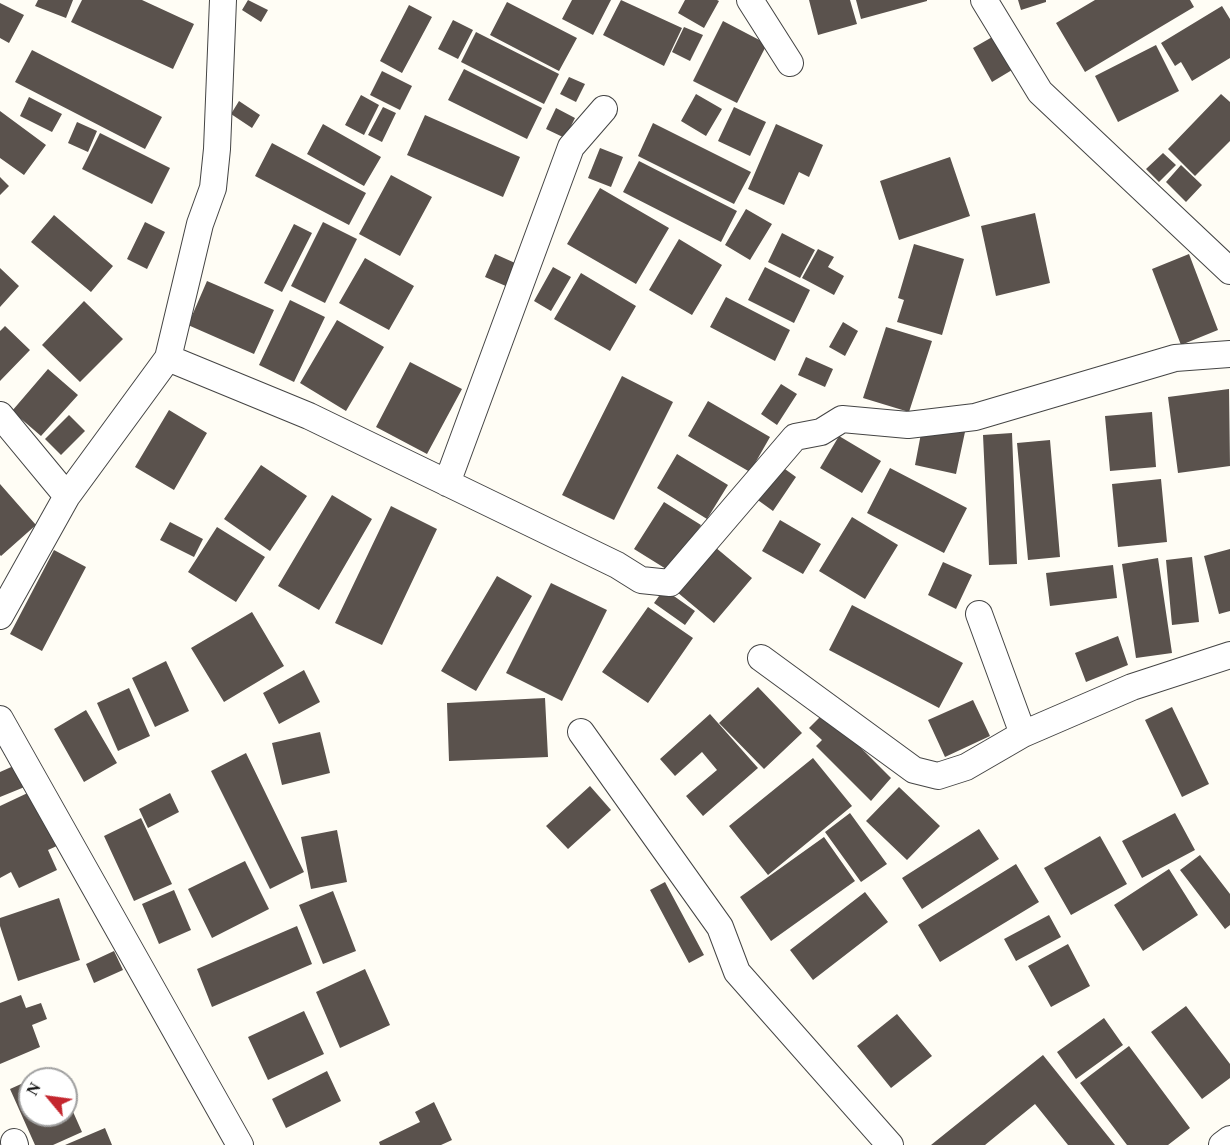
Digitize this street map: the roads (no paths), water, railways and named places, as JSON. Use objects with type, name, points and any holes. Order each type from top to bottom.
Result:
[{"type":"street","points":[[0,616],[68,496],[168,358],[200,224],[213,188],[217,149],[223,0]]},
{"type":"street","points":[[750,0],[790,63]]},
{"type":"street","points":[[984,0],[1040,92],[1230,271]]},
{"type":"street","points":[[447,483],[571,147],[604,109]]},
{"type":"street","points":[[168,358],[309,416],[617,565],[641,580],[670,583],[795,436],[821,432],[842,419],[908,425],[975,417],[1175,358],[1230,354]]},
{"type":"street","points":[[0,415],[68,496]]},
{"type":"street","points":[[980,614],[1023,734]]},
{"type":"street","points":[[761,658],[914,770],[938,776],[966,767],[1023,734],[1132,687],[1230,655]]},
{"type":"street","points":[[0,719],[240,1145]]},
{"type":"street","points":[[581,732],[720,927],[737,972],[890,1145]]},
{"type":"street","points":[[1222,1145],[1230,1139]]}]
